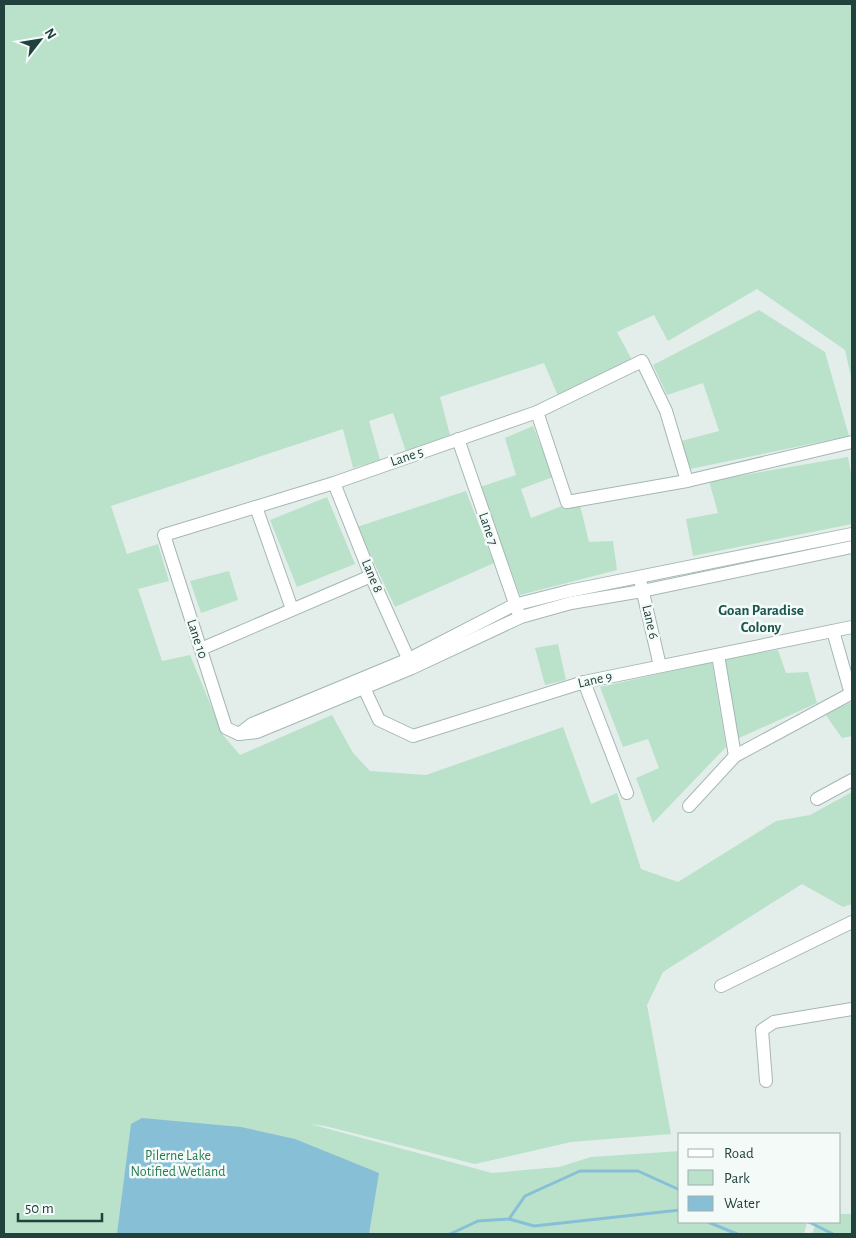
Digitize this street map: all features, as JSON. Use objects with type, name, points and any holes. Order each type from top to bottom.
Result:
[{"type":"street","name":"Lane 5","points":[[164,535],[334,483],[537,412],[642,361],[666,411],[687,481]]},
{"type":"street","points":[[537,412],[567,502],[687,481],[852,442]]},
{"type":"street","name":"Lane 7","points":[[458,439],[514,605],[521,617]]},
{"type":"street","name":"Lane 8","points":[[334,483],[371,576],[411,664]]},
{"type":"street","points":[[256,506],[292,609]]},
{"type":"street","points":[[240,734],[257,732],[364,688],[411,664],[514,605],[569,591],[852,534]]},
{"type":"street","name":"Lane 10","points":[[164,535],[226,728],[240,734]]},
{"type":"street","points":[[240,734],[252,724],[411,664],[521,617],[572,603],[642,592],[852,547]]},
{"type":"street","points":[[201,648],[371,576]]},
{"type":"street","name":"Lane 6","points":[[639,578],[660,666]]},
{"type":"street","name":"Lane 9","points":[[364,688],[379,720],[413,736],[584,682],[852,627]]},
{"type":"street","points":[[689,806],[735,756],[851,694],[833,631]]},
{"type":"street","points":[[718,654],[735,756]]},
{"type":"street","points":[[584,682],[627,793]]},
{"type":"street","points":[[817,799],[852,780]]},
{"type":"street","points":[[721,986],[852,922]]},
{"type":"street","points":[[766,1081],[762,1030],[774,1022],[852,1009]]},
{"type":"green space","name":"Pilerne Lake Notified Wetland","points":[[4,4],[852,4],[852,381],[845,350],[757,289],[668,341],[654,315],[617,332],[632,360],[558,396],[544,363],[440,397],[450,435],[406,452],[393,413],[369,421],[380,460],[353,468],[343,429],[111,506],[127,554],[158,544],[169,581],[138,589],[162,661],[190,655],[223,735],[240,755],[332,715],[353,753],[370,771],[426,775],[563,727],[591,804],[617,793],[641,869],[678,882],[776,821],[810,815],[852,792],[852,904],[843,907],[802,884],[663,972],[647,1005],[671,1134],[571,1142],[475,1164],[325,1126],[310,1124],[492,1173],[559,1167],[591,1157],[678,1151],[678,1223],[807,1223],[804,1234],[4,1234]]},
{"type":"green space","points":[[759,310],[825,352],[849,436],[690,469],[681,441],[719,431],[703,383],[667,395],[653,365]]},
{"type":"green space","points":[[533,426],[553,477],[521,489],[531,518],[562,506],[580,505],[589,542],[613,541],[617,570],[520,595],[480,487],[516,475],[505,438]]},
{"type":"green space","points":[[848,457],[852,479],[852,524],[693,556],[686,519],[718,513],[709,481]]},
{"type":"green space","points":[[466,491],[494,563],[395,607],[357,527]]},
{"type":"green space","points":[[327,497],[355,564],[297,587],[270,520]]},
{"type":"green space","points":[[229,571],[238,600],[201,613],[190,581]]},
{"type":"green space","points":[[558,644],[566,680],[545,685],[535,648]]},
{"type":"green space","points":[[778,650],[786,673],[808,672],[817,703],[737,739],[723,659]]},
{"type":"green space","points":[[712,662],[726,747],[653,823],[636,778],[659,768],[648,739],[623,747],[600,687]]},
{"type":"green space","points":[[852,702],[852,736],[842,738],[825,714]]},
{"type":"green space","points":[[841,1214],[852,1214],[852,1234],[812,1234],[816,1223],[841,1223]]},
{"type":"water","points":[[142,1118],[241,1127],[295,1139],[379,1173],[369,1234],[117,1234],[131,1124]]},
{"type":"waterway","points":[[450,1234],[478,1221],[509,1219],[525,1196],[580,1171],[638,1171],[678,1189]]},
{"type":"waterway","points":[[509,1219],[534,1226],[678,1210]]},
{"type":"waterway","points":[[710,1223],[737,1234]]},
{"type":"waterway","points":[[811,1223],[833,1234]]},
{"type":"district","name":"Goan Paradise Colony","points":[[761,618]]}]
